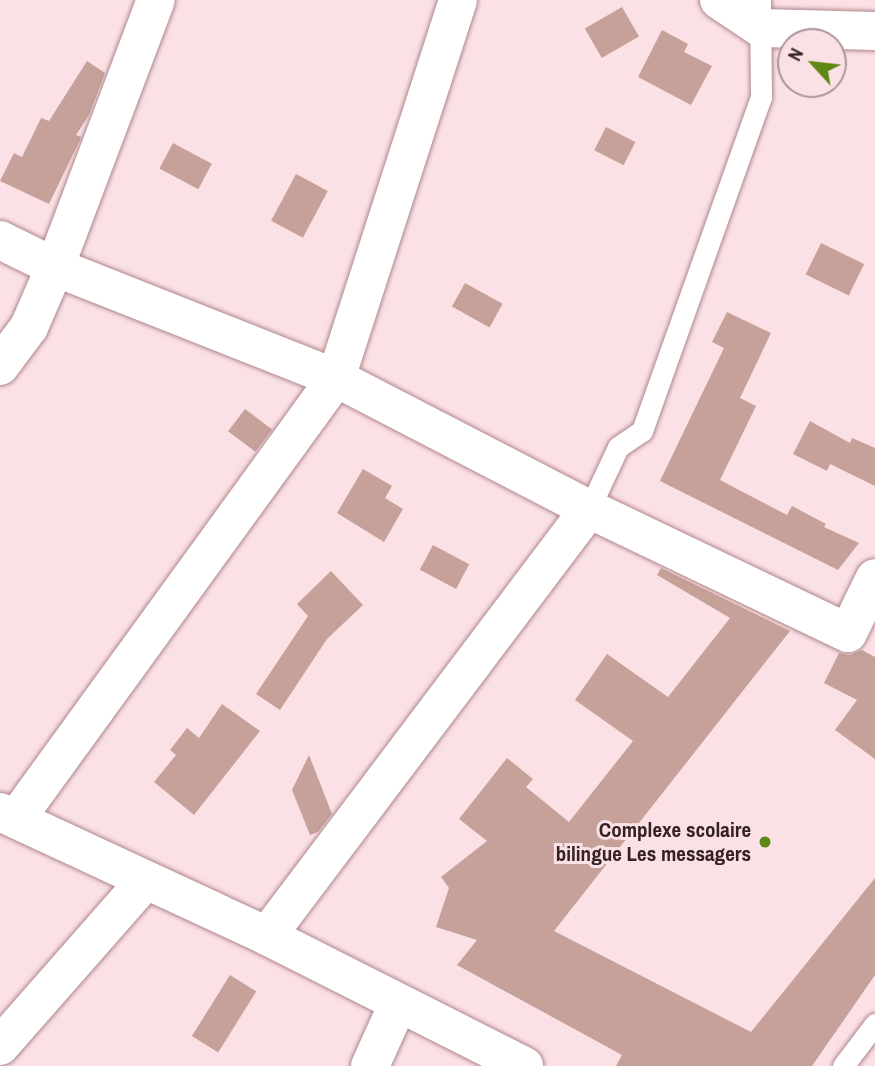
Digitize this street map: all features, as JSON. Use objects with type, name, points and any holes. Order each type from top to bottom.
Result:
[{"type":"street","points":[[0,366],[29,327],[55,267],[156,0]]},
{"type":"street","points":[[458,0],[336,379],[8,816],[267,936],[524,1066]]},
{"type":"street","points":[[719,0],[760,14],[875,31]]},
{"type":"street","points":[[0,240],[55,267],[336,379],[589,509],[848,633],[875,578]]},
{"type":"street","points":[[267,936],[589,509]]},
{"type":"street","points":[[0,1046],[146,880]]},
{"type":"street","points":[[370,1066],[398,1004]]},
{"type":"lane","points":[[589,509],[618,447],[642,430],[761,97],[760,14]]},
{"type":"lane","points":[[843,1066],[875,1024]]},
{"type":"building","points":[[622,7],[639,36],[602,58],[585,28]]},
{"type":"building","points":[[662,30],[688,44],[684,52],[712,66],[691,105],[638,77]]},
{"type":"building","points":[[87,61],[105,73],[89,115],[76,135],[81,137],[80,140],[49,204],[0,181],[14,153],[22,157],[41,118],[49,121]]},
{"type":"building","points":[[606,127],[635,142],[624,165],[594,150]]},
{"type":"building","points":[[173,143],[212,164],[198,189],[159,169]]},
{"type":"building","points":[[296,174],[328,191],[303,238],[271,221]]},
{"type":"building","points":[[821,243],[864,264],[849,295],[806,274]]},
{"type":"building","points":[[465,283],[503,304],[490,327],[452,307]]},
{"type":"building","points":[[727,312],[771,333],[740,398],[756,406],[720,480],[787,515],[792,506],[826,524],[824,527],[859,543],[838,570],[660,481],[724,348],[712,342]]},
{"type":"building","points":[[245,409],[272,429],[255,452],[228,431]]},
{"type":"building","points":[[810,421],[850,443],[852,438],[875,448],[875,486],[830,464],[827,471],[793,454]]},
{"type":"building","points":[[363,469],[392,486],[385,498],[403,509],[384,542],[337,513]]},
{"type":"building","points":[[433,545],[469,564],[456,589],[420,570]]},
{"type":"building","points":[[661,568],[790,631],[554,931],[751,1032],[875,878],[875,975],[812,1066],[616,1066],[622,1055],[457,965],[477,940],[436,927],[449,888],[441,877],[487,841],[459,819],[507,758],[533,779],[526,787],[569,822],[633,741],[575,700],[607,654],[668,697],[730,618],[657,575]]},
{"type":"building","points":[[331,571],[363,605],[327,639],[280,710],[256,694],[308,616],[297,604]]},
{"type":"building","points":[[862,650],[875,657],[875,759],[835,730],[857,700],[824,683],[839,653],[850,655]]},
{"type":"building","points":[[222,704],[260,731],[194,815],[154,782],[176,755],[170,750],[187,728],[199,738]]},
{"type":"building","points":[[309,755],[332,814],[318,832],[310,835],[292,790]]},
{"type":"building","points":[[230,975],[256,991],[218,1052],[192,1036]]},
{"type":"place","name":"Complexe scolaire bilingue Les messagers","points":[[765,842]]}]
